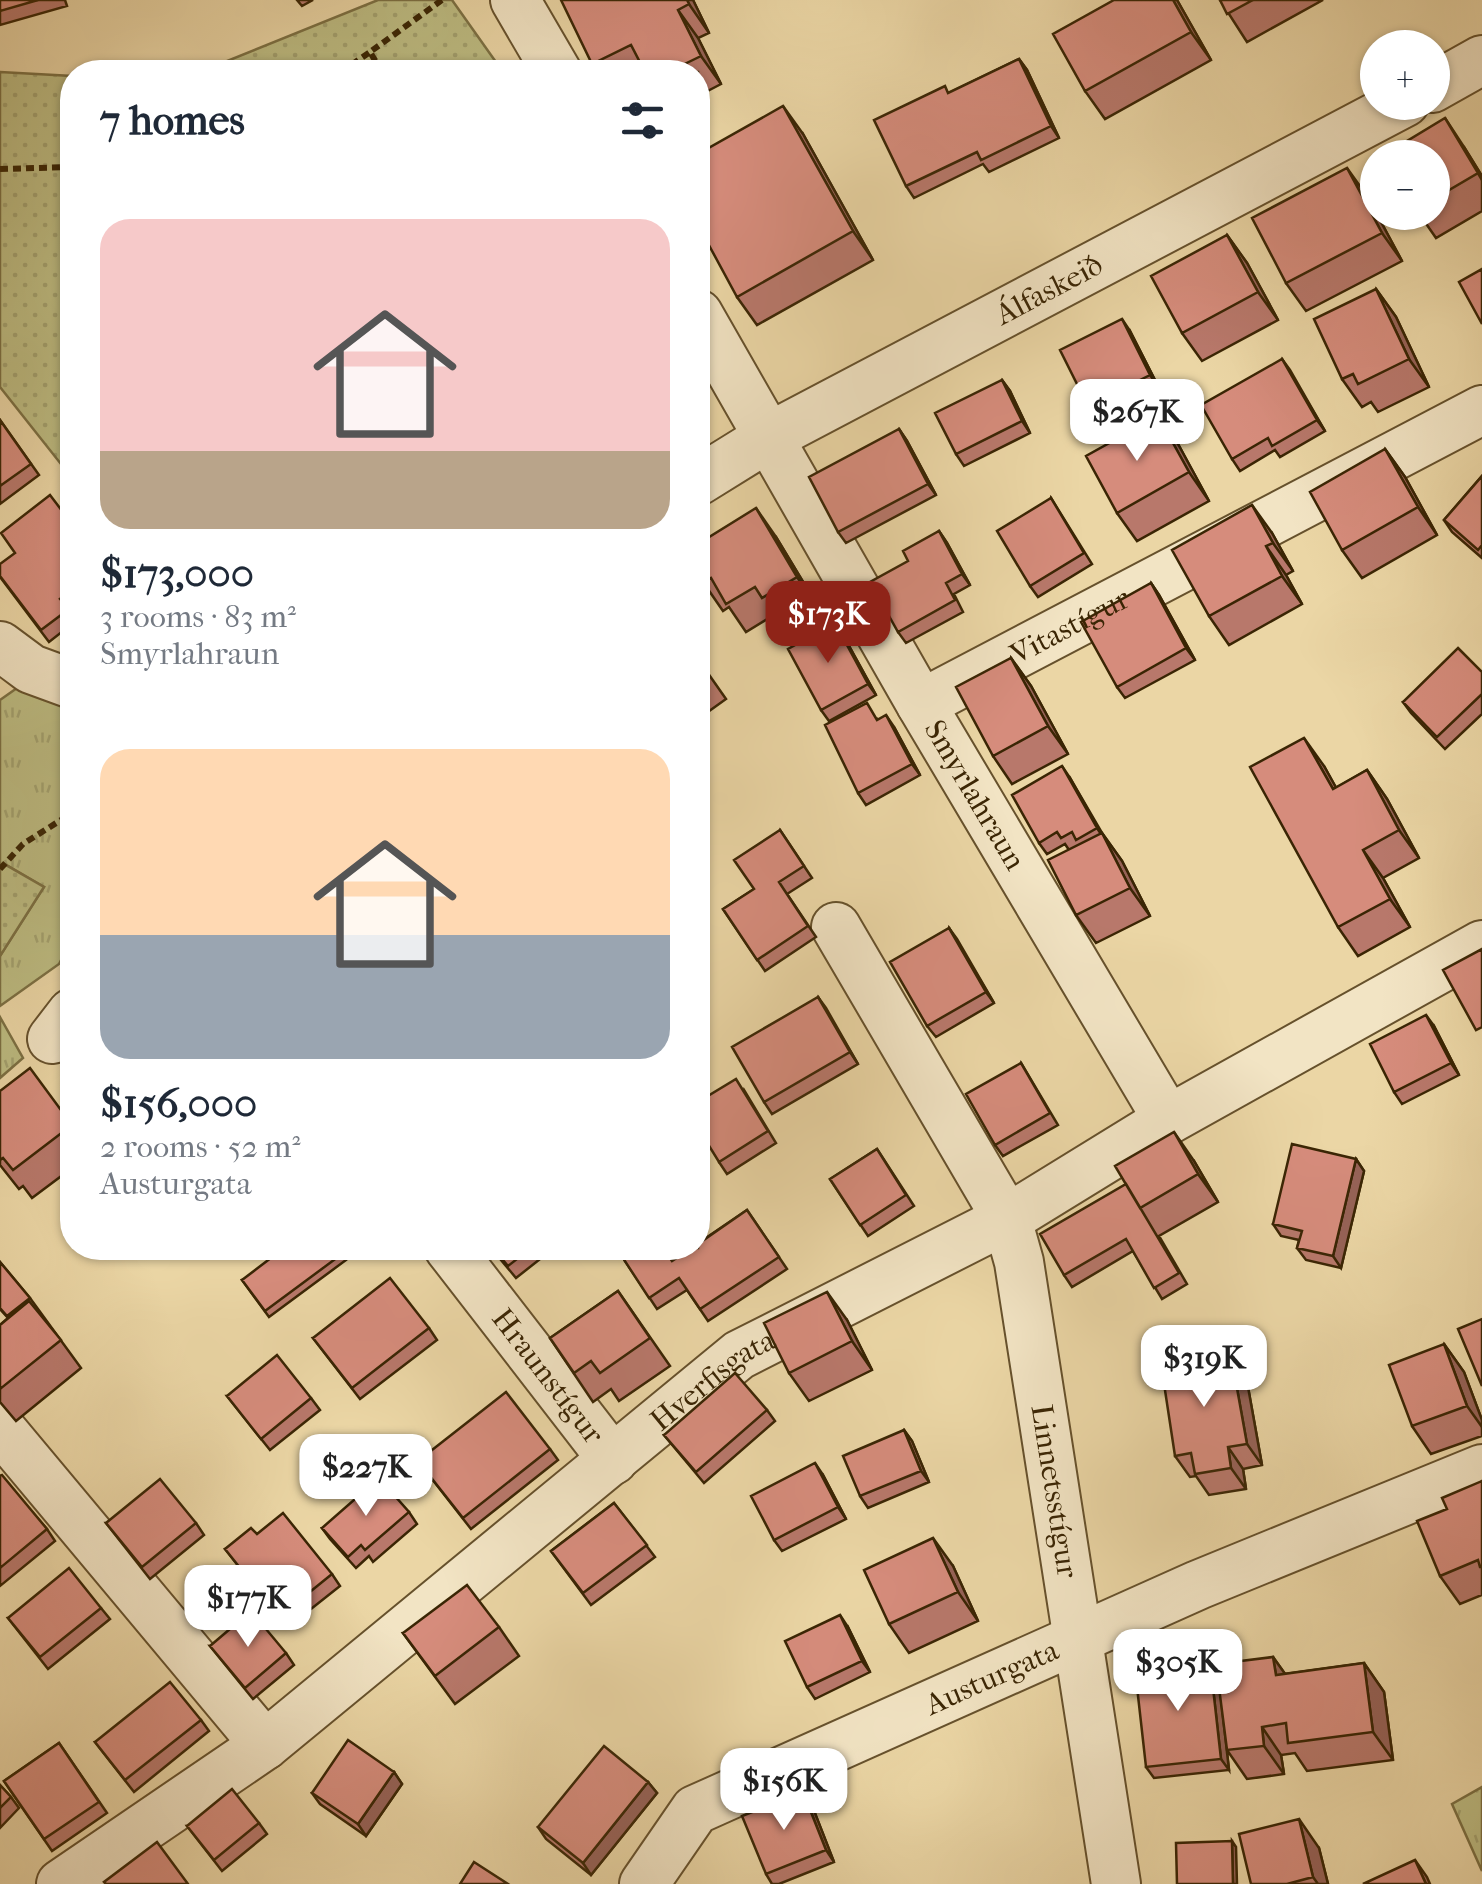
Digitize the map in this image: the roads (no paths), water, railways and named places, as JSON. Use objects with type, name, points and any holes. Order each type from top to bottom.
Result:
[{"type":"street","points":[[515,0],[550,60]]},
{"type":"street","points":[[1450,78],[1482,60]]},
{"type":"street","name":"Álfaskeið","points":[[710,474],[770,437],[1371,120]]},
{"type":"street","name":"Smyrlahraun","points":[[710,334],[921,704],[1168,1120]]},
{"type":"street","name":"Vitastígur","points":[[921,704],[1482,410]]},
{"type":"street","points":[[0,646],[31,669],[60,680]]},
{"type":"street","name":"Linnetsstígur","points":[[836,927],[1007,1220],[1019,1262],[1116,1884]]},
{"type":"street","name":"Hverfisgata","points":[[61,1884],[265,1745],[739,1356],[1007,1220],[1168,1120],[1482,945]]},
{"type":"street","name":"Hraunstígur","points":[[458,1260],[613,1460]]},
{"type":"street","points":[[0,1428],[265,1745]]},
{"type":"street","name":"Austurgata","points":[[644,1884],[694,1810],[1198,1585],[1482,1469]]}]
